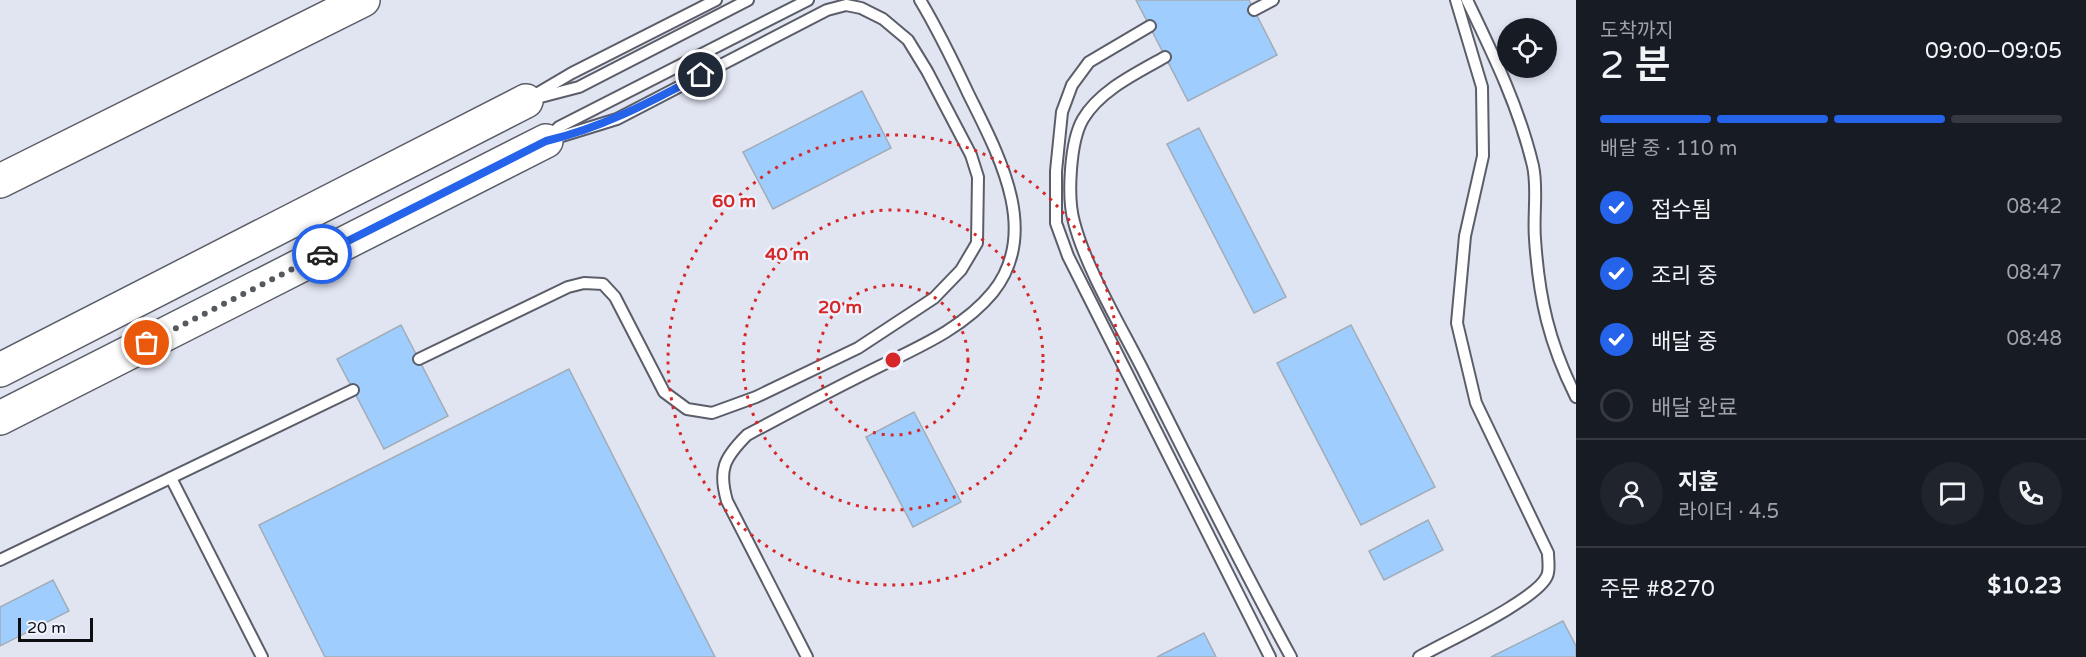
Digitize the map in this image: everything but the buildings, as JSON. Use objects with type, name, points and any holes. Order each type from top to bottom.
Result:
[{"type":"highway","points":[[0,181],[363,0]]},
{"type":"highway","points":[[0,370],[526,101]]},
{"type":"highway","points":[[0,418],[546,141]]},
{"type":"lane","points":[[526,101],[572,73],[716,0]]},
{"type":"lane","points":[[526,101],[579,87],[748,0]]},
{"type":"lane","points":[[546,141],[559,127],[808,0]]},
{"type":"lane","points":[[807,657],[727,501],[721,483],[722,468],[732,450],[747,435],[953,328],[993,292],[1008,266],[1014,239],[1014,213],[1008,179],[946,47],[920,0]]},
{"type":"lane","points":[[1254,10],[1273,0]]},
{"type":"lane","points":[[1419,657],[1514,605],[1537,589],[1547,576],[1548,553],[1476,403],[1457,323],[1465,236],[1483,156],[1482,87],[1456,0]]},
{"type":"lane","points":[[1467,0],[1505,78],[1533,168],[1534,238],[1541,303],[1557,359],[1576,396]]},
{"type":"lane","points":[[418,359],[568,287],[584,283],[603,284],[615,297],[664,392],[687,409],[712,413],[766,392],[858,348],[894,325],[934,298],[961,270],[977,243],[978,177],[971,155],[908,40],[883,19],[861,8],[846,5],[827,10],[617,119],[574,135],[546,141]]},
{"type":"lane","points":[[1150,26],[1089,62],[1072,86],[1062,112],[1058,146],[1056,223],[1068,256],[1270,657]]},
{"type":"lane","points":[[1166,57],[1114,87],[1082,119],[1074,148],[1071,198],[1073,220],[1080,243],[1137,358],[1291,657]]},
{"type":"lane","points":[[0,560],[353,390]]},
{"type":"lane","points":[[171,478],[262,657]]},
{"type":"way so far","points":[[147,343],[322,254]]},
{"type":"route","points":[[322,254],[546,141],[574,135],[617,119],[701,75]]}]
